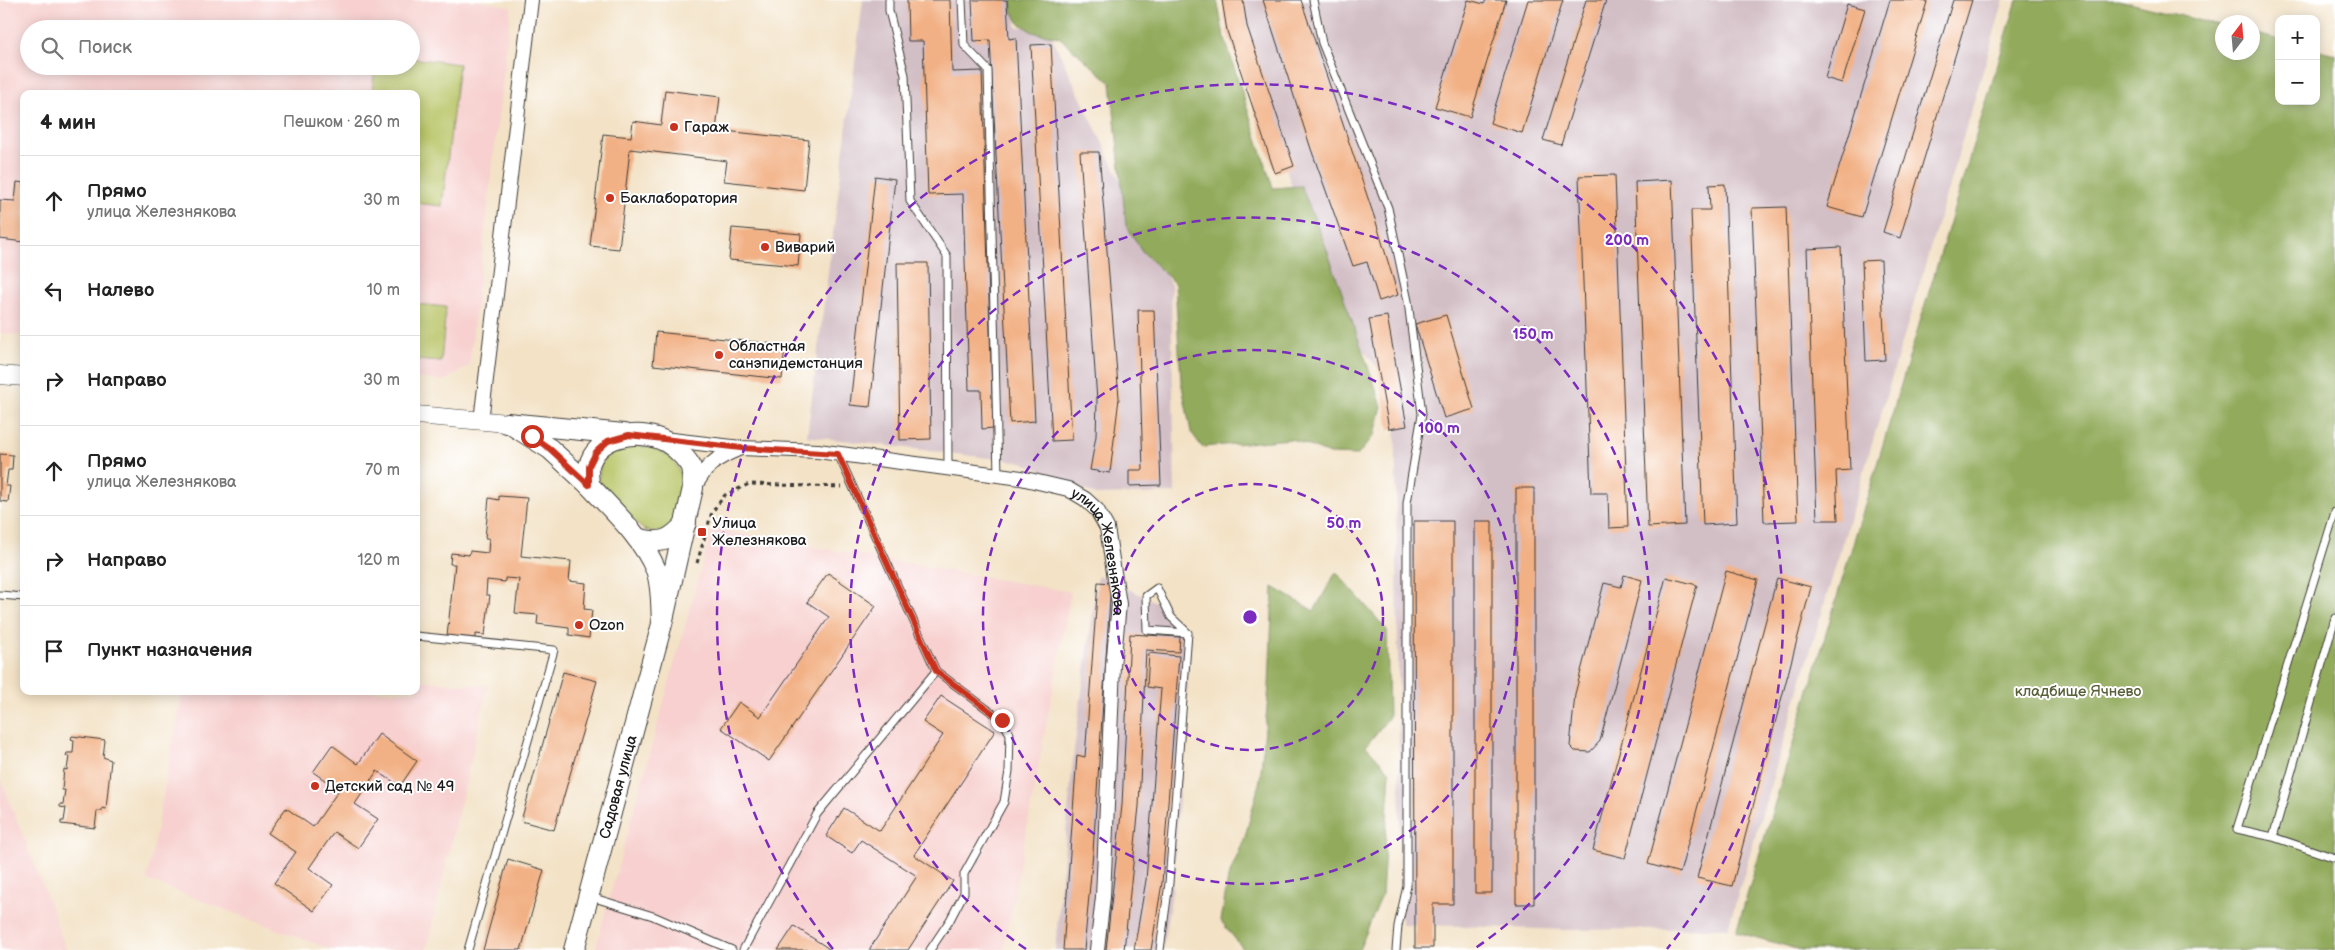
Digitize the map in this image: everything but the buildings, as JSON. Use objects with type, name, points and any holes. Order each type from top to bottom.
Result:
[{"type":"main road","points":[[506,423],[657,438],[679,451],[690,467],[693,488],[686,523],[675,536],[662,541],[650,542],[637,538]]},
{"type":"main road","points":[[506,423],[532,436],[550,449],[589,485],[637,538],[656,571],[661,596],[662,624]]},
{"type":"main road","points":[[589,485],[589,466],[596,452],[608,441],[629,435]]},
{"type":"main road","name":"Садовая улица","points":[[574,950],[662,624],[686,523]]},
{"type":"street","points":[[481,421],[531,0]]},
{"type":"street","points":[[0,375],[20,377]]},
{"type":"street","points":[[420,415],[506,423]]},
{"type":"street","name":"улица Железнякова","points":[[657,438],[741,448],[838,454],[948,466],[1021,478],[1068,489],[1085,499],[1097,510],[1107,528],[1119,604],[1113,666],[1103,897],[1097,950]]},
{"type":"street","name":"улица Железнякова","points":[[693,488],[705,468],[722,456],[741,448]]},
{"type":"lane","points":[[889,0],[889,11],[906,75],[910,200],[948,256],[948,466]]},
{"type":"lane","points":[[962,0],[964,45],[988,70],[998,475]]},
{"type":"lane","points":[[1313,0],[1322,43],[1388,208],[1408,301],[1422,414],[1407,503],[1407,886],[1398,926],[1396,950]]},
{"type":"lane","points":[[838,454],[936,671],[1002,720],[1010,734],[1009,771],[1004,802],[964,874],[964,893],[950,920],[930,950]]},
{"type":"lane","points":[[2335,512],[2237,828],[2273,837],[2335,858]]},
{"type":"lane","points":[[1157,588],[1172,618],[1188,633],[1147,630],[1146,596],[1157,588]]},
{"type":"lane","points":[[0,595],[20,597]]},
{"type":"lane","points":[[2273,837],[2335,618]]},
{"type":"lane","points":[[1160,950],[1169,883],[1188,633]]},
{"type":"lane","points":[[420,636],[554,650],[468,950]]},
{"type":"lane","points":[[743,950],[817,814],[936,671]]},
{"type":"lane","points":[[588,896],[653,916],[732,950]]},
{"type":"path","points":[[694,572],[712,512],[725,495],[749,484],[843,488]]},
{"type":"shaded area","points":[[0,0],[478,0],[511,7],[469,366],[444,381],[420,378],[420,90],[20,90],[20,336],[0,333]]},
{"type":"shaded area","points":[[863,0],[1014,0],[1016,27],[1047,27],[1171,286],[1175,493],[1096,495],[1022,462],[807,436]]},
{"type":"shaded area","points":[[1234,0],[2004,0],[1728,928],[1566,930],[1401,924],[1395,388],[1335,317],[1240,29]]},
{"type":"shaded area","points":[[712,529],[1071,592],[1004,950],[595,950]]},
{"type":"shaded area","points":[[1098,575],[1160,604],[1191,637],[1172,892],[1162,950],[1055,950],[1074,750]]},
{"type":"shaded area","name":"Детский сад № 49","points":[[420,680],[488,686],[426,950],[332,950],[147,880],[182,695],[420,695]]},
{"type":"shaded area","points":[[0,777],[53,912],[66,950],[0,950]]},
{"type":"green space","points":[[1012,0],[1217,0],[1224,36],[1273,188],[1301,186],[1324,242],[1382,406],[1375,434],[1358,455],[1330,454],[1291,439],[1202,447],[1191,432],[1181,381],[1175,284],[1142,251],[1126,225],[1111,83],[1059,37],[1032,32],[1018,22],[1012,10]]},
{"type":"green space","name":"кладбище Ячнево","points":[[2017,0],[2118,0],[2215,24],[2215,60],[2260,60],[2260,35],[2275,39],[2275,105],[2320,105],[2320,50],[2335,54],[2335,950],[1801,950],[1736,932]]},
{"type":"green space","points":[[420,59],[459,64],[442,206],[420,203],[420,90],[372,90],[374,75],[420,75]]},
{"type":"green space","points":[[420,304],[446,307],[441,362],[420,360]]},
{"type":"green space","points":[[630,445],[663,452],[672,459],[677,467],[681,478],[681,503],[678,515],[672,525],[664,531],[654,532],[643,529],[599,481],[599,473],[606,456]]},
{"type":"green space","points":[[1336,572],[1387,630],[1389,717],[1366,746],[1390,772],[1382,895],[1359,950],[1244,950],[1221,921],[1228,878],[1245,837],[1260,780],[1269,687],[1273,587],[1314,611]]},
{"type":"place","name":"Гараж","points":[[674,127]]},
{"type":"place","name":"Баклаборатория","points":[[610,198]]},
{"type":"place","name":"Виварий","points":[[765,247]]},
{"type":"place","name":"Областная санэпидемстанция","points":[[719,355]]},
{"type":"place","name":"Улица Железнякова","points":[[702,532]]},
{"type":"place","name":"Ozon","points":[[579,625]]},
{"type":"place","name":"Детский сад № 49","points":[[315,786]]},
{"type":"route","points":[[532,436],[550,449],[589,485],[589,466],[596,452],[608,441],[629,435],[741,448],[818,451],[838,454],[936,671],[1002,720]]}]
